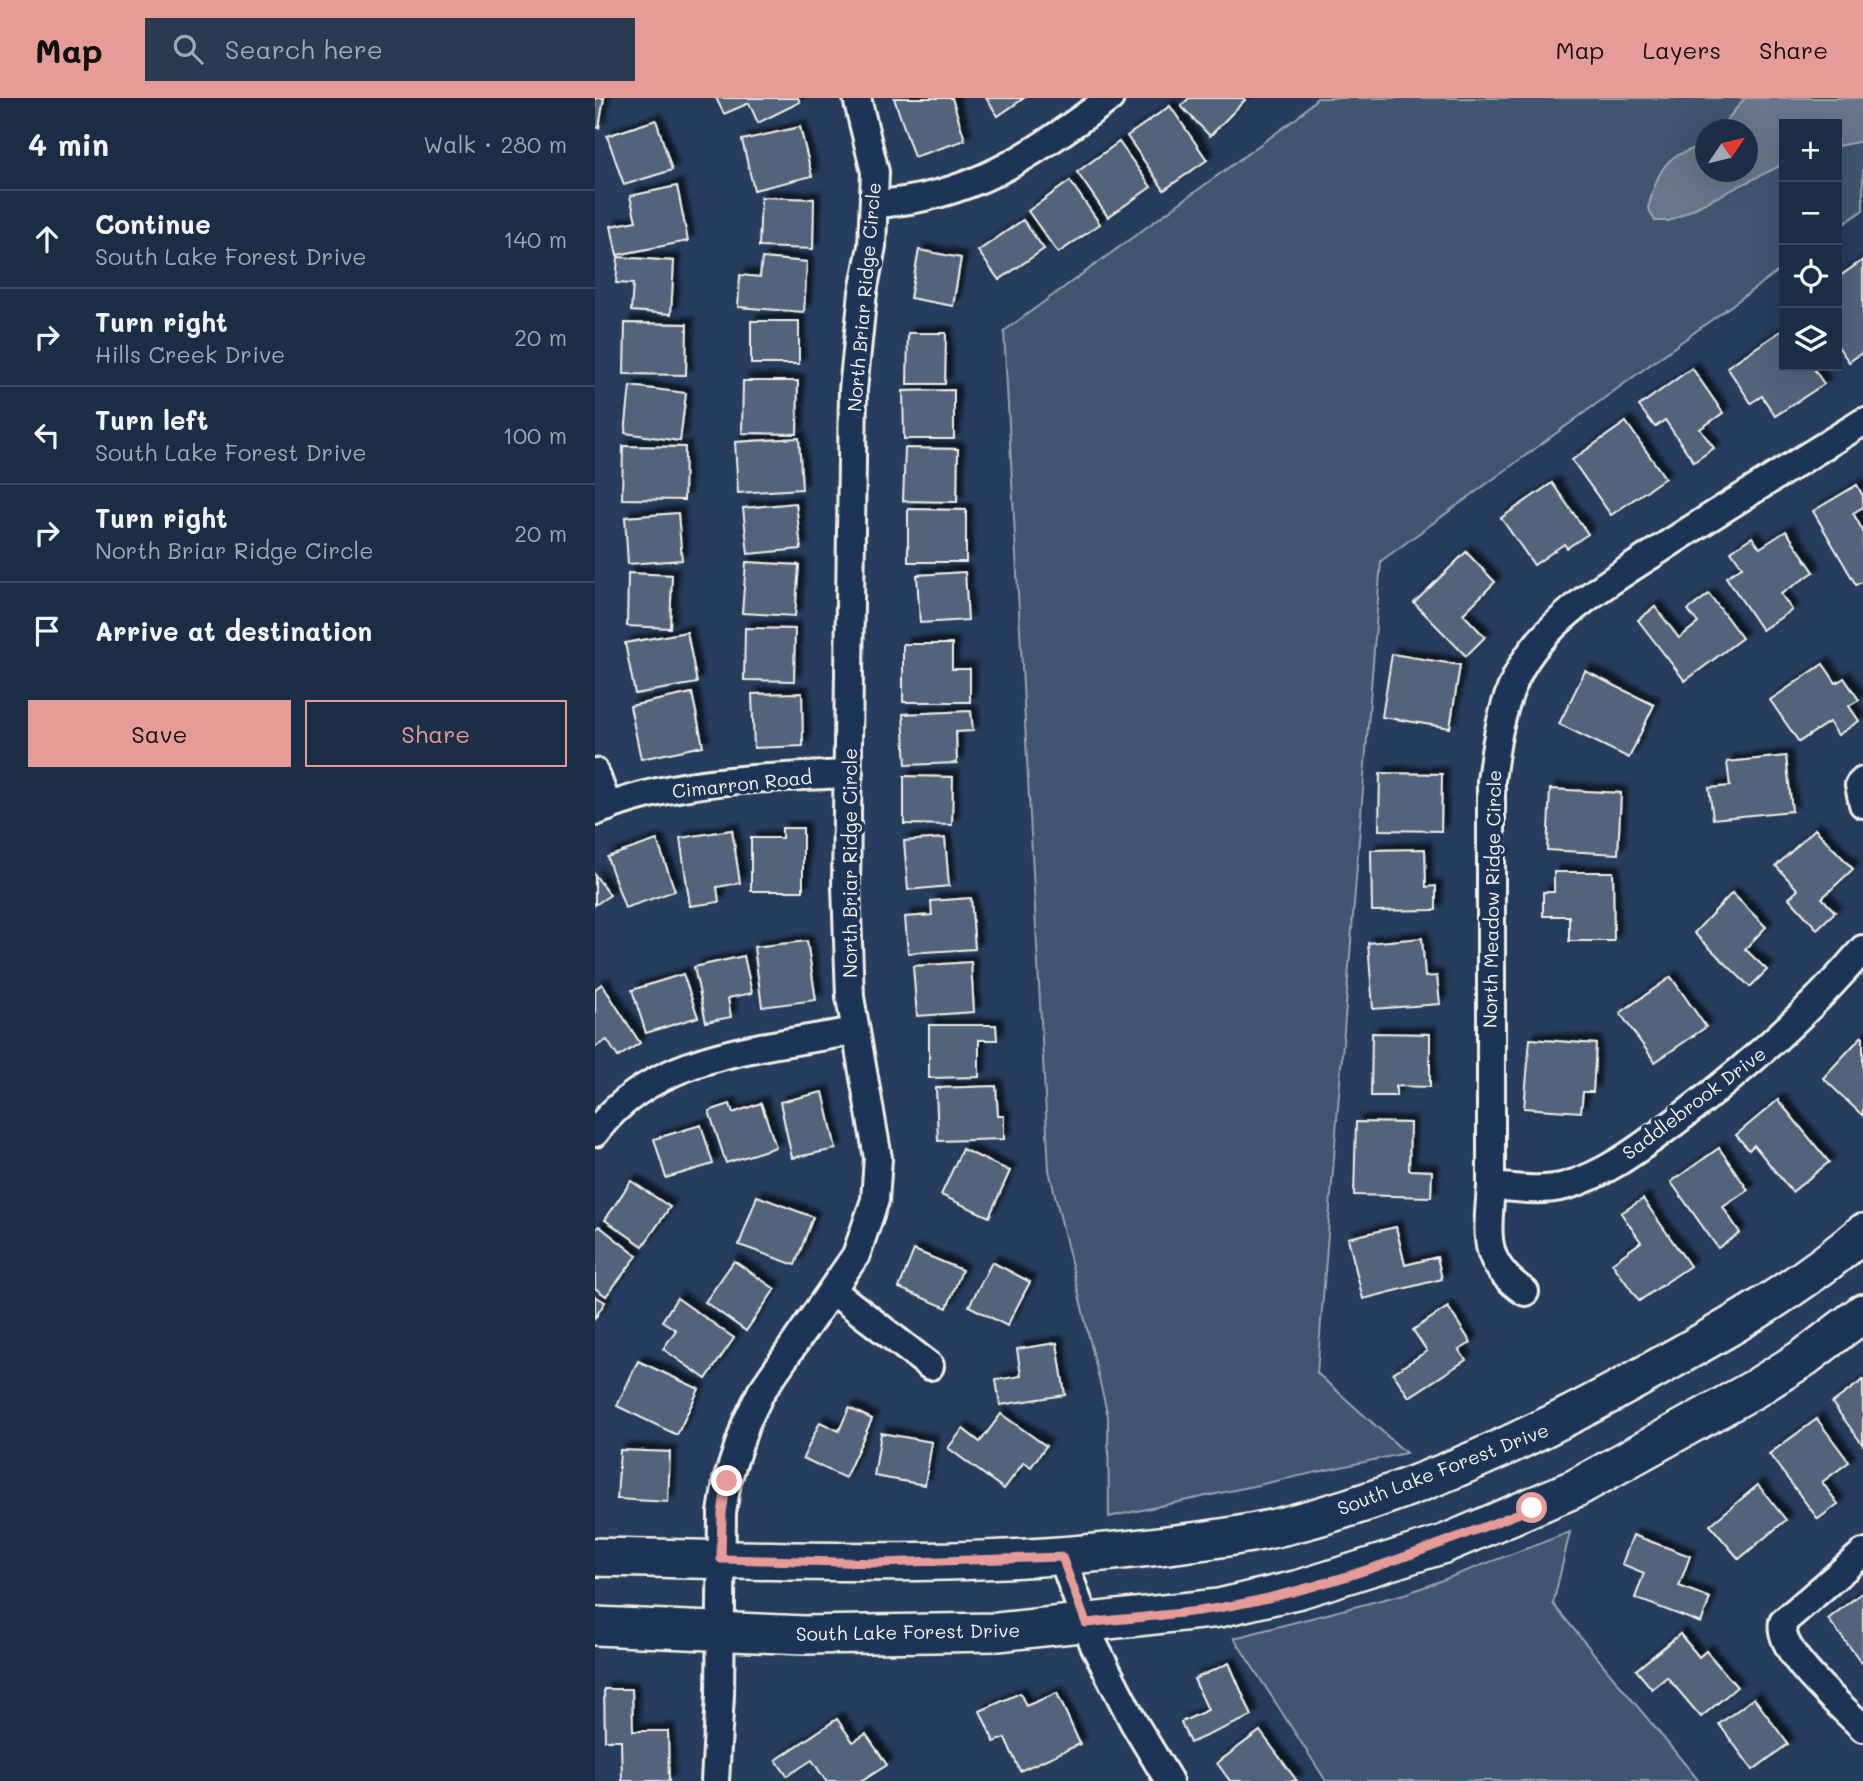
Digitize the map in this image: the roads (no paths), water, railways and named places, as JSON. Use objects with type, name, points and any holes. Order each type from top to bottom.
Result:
[{"type":"main road","name":"South Lake Forest Drive","points":[[595,1557],[854,1564],[1062,1557],[1215,1539],[1287,1525],[1373,1499],[1513,1446],[1577,1414],[1712,1337],[1859,1246]]},
{"type":"main road","name":"South Lake Forest Drive","points":[[595,1626],[804,1635],[998,1632],[1246,1602],[1300,1589],[1444,1544],[1532,1508],[1630,1460],[1805,1357],[1863,1313]]},
{"type":"street","name":"North Briar Ridge Circle","points":[[715,1781],[721,1632],[722,1513],[727,1481],[746,1423],[775,1369],[833,1291],[856,1255],[875,1200],[878,1158],[875,1128],[850,997],[846,886],[853,390],[875,204],[875,172],[857,98]]},
{"type":"street","points":[[875,204],[909,202],[949,193],[983,180],[1052,140],[1110,98]]},
{"type":"street","name":"North Meadow Ridge Circle","points":[[1525,1292],[1505,1279],[1493,1261],[1488,1238],[1491,1186],[1491,781],[1498,729],[1523,665],[1534,648],[1571,612],[1624,573],[1863,422]]},
{"type":"street","points":[[595,772],[601,809]]},
{"type":"street","name":"Cimarron Road","points":[[601,809],[673,789],[739,780],[849,774]]},
{"type":"street","points":[[1863,781],[1860,785],[1863,804]]},
{"type":"street","name":"Saddlebrook Drive","points":[[1491,1186],[1538,1189],[1564,1186],[1595,1175],[1640,1148],[1724,1085],[1781,1036],[1863,949]]},
{"type":"street","points":[[595,1133],[635,1093],[675,1070],[700,1061],[855,1031]]},
{"type":"street","points":[[833,1291],[930,1366]]},
{"type":"street","points":[[1863,1553],[1783,1622],[1781,1631],[1790,1652],[1863,1728]]},
{"type":"street","points":[[1062,1557],[1086,1623],[1114,1686],[1170,1781]]}]
